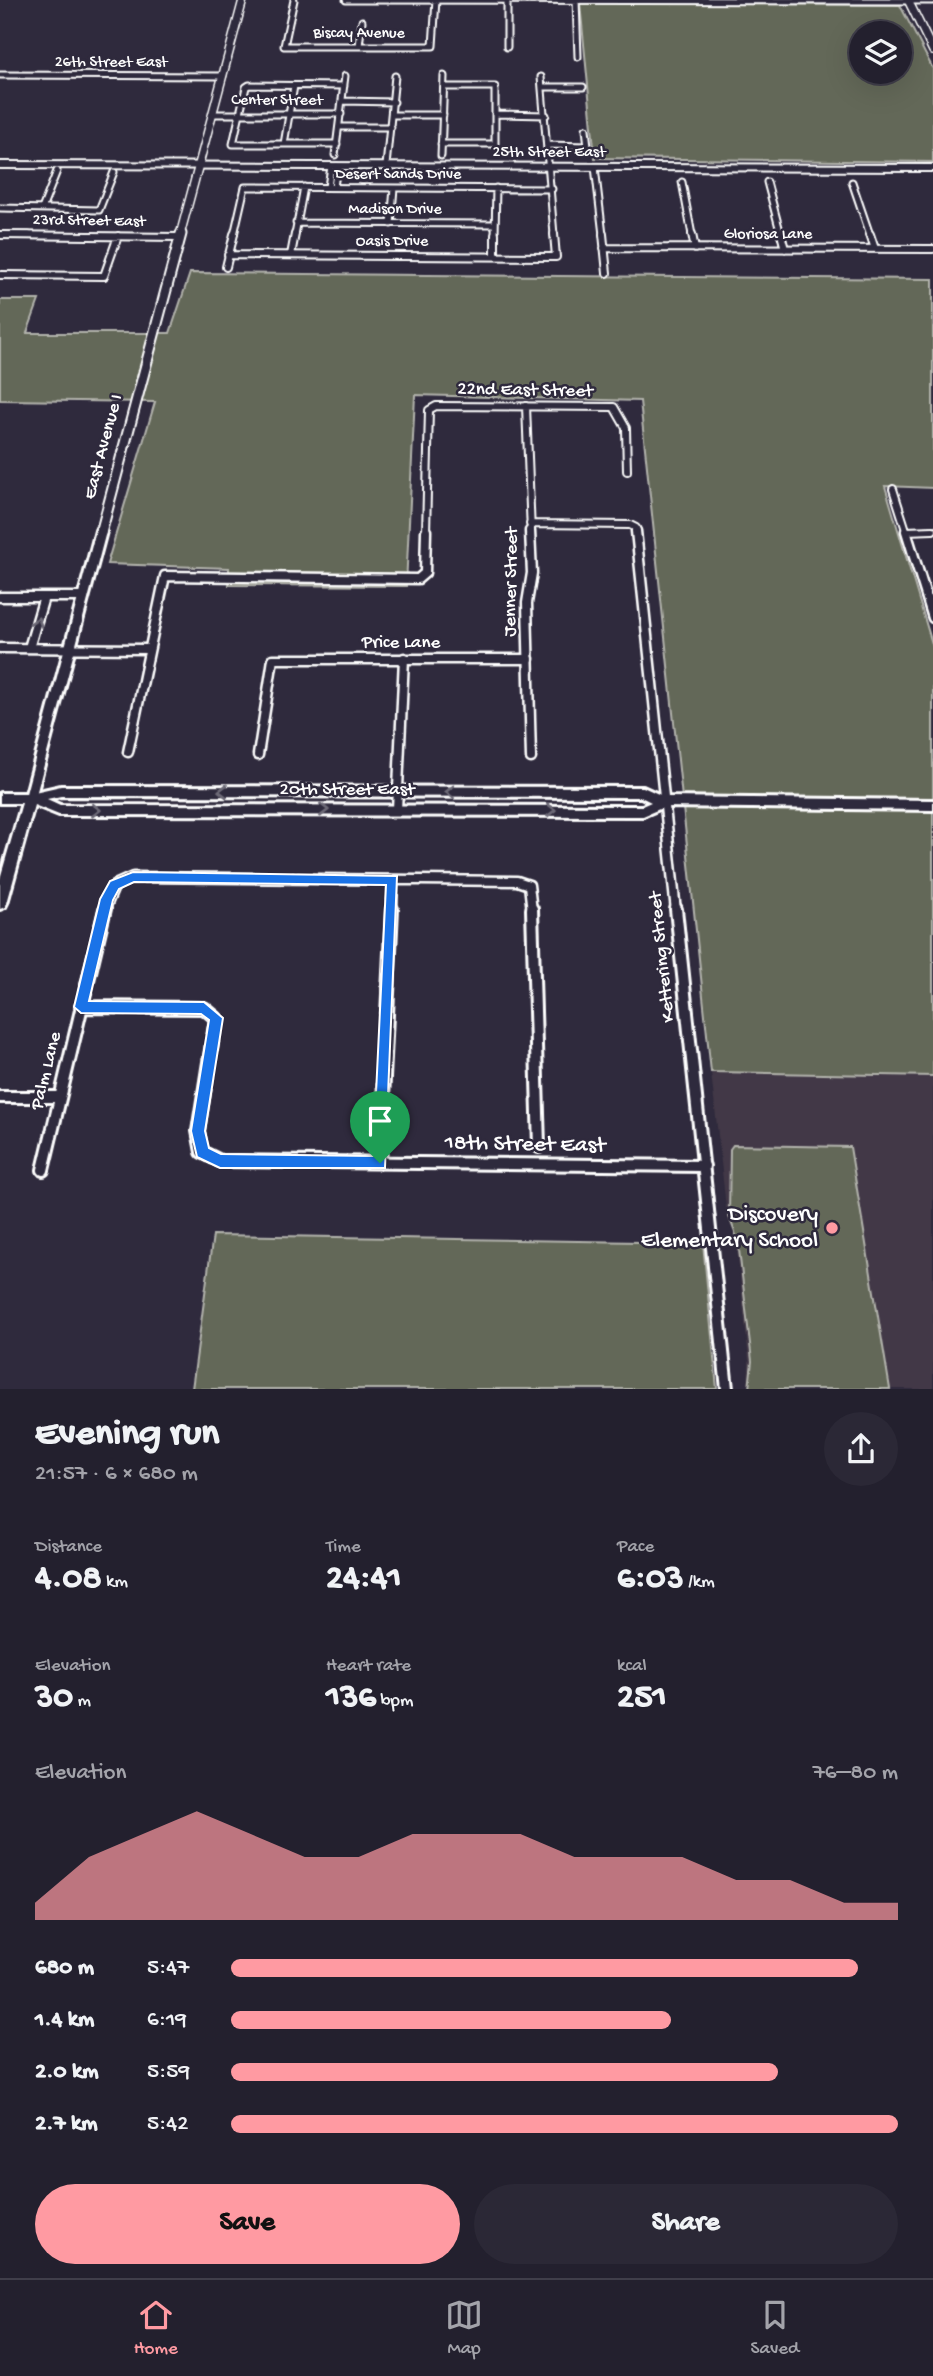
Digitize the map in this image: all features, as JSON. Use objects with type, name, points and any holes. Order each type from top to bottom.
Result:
[{"type":"main road","name":"East Avenue I","points":[[0,902],[243,0]]},
{"type":"main road","points":[[908,1],[933,51]]},
{"type":"main road","name":"20th Street East","points":[[0,798],[30,798],[61,791],[643,792],[663,802]]},
{"type":"main road","name":"20th Street East","points":[[30,798],[59,810],[643,811],[663,802],[933,805]]},
{"type":"street","name":"Biscay Avenue","points":[[294,0],[284,46],[433,46],[436,0]]},
{"type":"street","points":[[346,0],[933,1]]},
{"type":"street","points":[[507,0],[507,47]]},
{"type":"street","points":[[576,0],[578,57]]},
{"type":"street","points":[[359,46],[362,21]]},
{"type":"street","name":"26th Street East","points":[[0,75],[223,76]]},
{"type":"street","points":[[335,155],[345,76]]},
{"type":"street","points":[[386,166],[395,76]]},
{"type":"street","points":[[441,156],[444,76]]},
{"type":"street","points":[[541,77],[552,189]]},
{"type":"street","points":[[284,144],[295,86]]},
{"type":"street","name":"Center Street","points":[[241,114],[246,87],[344,86]]},
{"type":"street","points":[[441,144],[495,144],[495,87],[444,87]]},
{"type":"street","points":[[543,87],[583,87]]},
{"type":"street","points":[[343,102],[394,102]]},
{"type":"street","name":"Center Street","points":[[213,114],[341,114]]},
{"type":"street","points":[[241,114],[233,144],[337,144]]},
{"type":"street","points":[[496,114],[546,116]]},
{"type":"street","points":[[393,115],[443,115]]},
{"type":"street","name":"Center Street","points":[[339,127],[391,127]]},
{"type":"street","points":[[547,145],[588,146],[586,129]]},
{"type":"street","name":"25th Street East","points":[[0,165],[933,168]]},
{"type":"street","points":[[331,187],[334,166]]},
{"type":"street","points":[[595,167],[607,273]]},
{"type":"street","points":[[42,209],[57,172]]},
{"type":"street","points":[[0,208],[99,210],[114,172]]},
{"type":"street","points":[[682,182],[695,249]]},
{"type":"street","points":[[767,182],[785,249]]},
{"type":"street","points":[[852,183],[875,249]]},
{"type":"street","name":"Desert Sands Drive","points":[[228,255],[245,187],[552,189]]},
{"type":"street","points":[[291,255],[304,187]]},
{"type":"street","points":[[391,224],[394,188]]},
{"type":"street","points":[[495,256],[496,188]]},
{"type":"street","name":"Oasis Drive","points":[[228,255],[556,257],[552,189]]},
{"type":"street","name":"Madison Drive","points":[[296,223],[494,224]]},
{"type":"street","name":"23rd Street East","points":[[0,235],[178,237]]},
{"type":"street","points":[[0,275],[104,276],[118,236]]},
{"type":"street","name":"Gloriosa Lane","points":[[604,248],[933,249]]},
{"type":"street","points":[[226,267],[228,255]]},
{"type":"street","name":"22nd East Street","points":[[149,649],[165,576],[418,579],[425,573],[429,410],[436,406],[614,407],[622,413],[625,423],[627,471]]},
{"type":"street","name":"Jenner Street","points":[[526,406],[532,573],[527,603],[531,758]]},
{"type":"street","points":[[893,489],[933,618]]},
{"type":"street","name":"Kettering Street","points":[[530,524],[630,525],[636,528],[727,1389]]},
{"type":"street","points":[[906,531],[933,530]]},
{"type":"street","points":[[0,597],[84,597]]},
{"type":"street","points":[[29,648],[44,597]]},
{"type":"street","points":[[0,648],[149,649],[128,752]]},
{"type":"street","points":[[397,810],[404,658]]},
{"type":"street","name":"Price Lane","points":[[258,755],[273,659],[529,659]]},
{"type":"street","name":"Palm Lane","points":[[43,1170],[58,1097],[107,899],[115,885],[133,877],[517,881],[529,885],[532,900],[539,1147]]},
{"type":"street","points":[[380,1163],[393,880]]},
{"type":"street","name":"18th Street East","points":[[81,1007],[204,1008],[216,1018],[198,1131],[202,1152],[220,1161],[704,1166]]},
{"type":"street","points":[[0,1097],[58,1097]]},
{"type":"shaded area","name":"Discovery Elementary School","points":[[711,1072],[933,1076],[933,1389],[748,1389],[749,1361],[736,1239],[727,1216]]},
{"type":"green space","points":[[580,3],[900,5],[908,21],[849,21],[849,84],[912,84],[912,28],[933,69],[933,162],[595,158]]},
{"type":"green space","points":[[190,273],[933,279],[933,488],[885,486],[933,647],[933,1076],[711,1072],[640,401],[415,395],[406,586],[229,585],[229,568],[107,564],[155,402],[0,400],[0,300],[39,300],[27,333],[170,333]]},
{"type":"green space","points":[[733,1145],[850,1147],[890,1389],[749,1389],[752,1361],[738,1241],[729,1216],[730,1149]]},
{"type":"green space","points":[[213,1235],[703,1243],[717,1389],[192,1389]]},
{"type":"place","name":"Discovery Elementary School","points":[[832,1228]]},
{"type":"route","points":[[133,877],[393,880],[380,1163],[220,1161],[202,1152],[198,1131],[216,1018],[204,1008],[81,1007],[107,899],[115,885],[133,877]]}]
